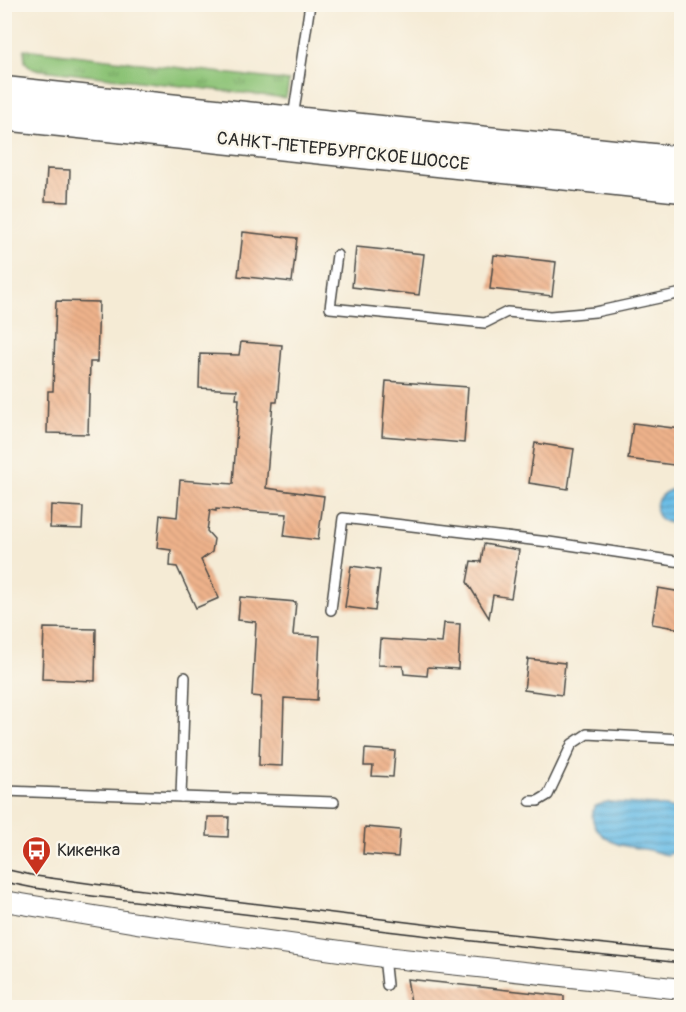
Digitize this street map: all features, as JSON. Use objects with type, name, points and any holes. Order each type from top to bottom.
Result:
[{"type":"main road","name":"САНКТ-ПЕТЕРБУРГСКОЕ ШОССЕ","points":[[4,92],[681,162]]},
{"type":"main road","name":"САНКТ-ПЕТЕРБУРГСКОЕ ШОССЕ","points":[[4,115],[681,187]]},
{"type":"street","points":[[4,901],[146,924],[384,957],[681,988]]},
{"type":"lane","points":[[292,122],[310,4]]},
{"type":"lane","points":[[337,255],[330,308],[485,323],[507,312],[550,316],[596,312],[681,293]]},
{"type":"lane","points":[[331,610],[344,518],[549,542],[681,562]]},
{"type":"lane","points":[[181,797],[185,677]]},
{"type":"lane","points":[[530,801],[538,801],[548,795],[572,744],[587,734],[681,739]]},
{"type":"lane","points":[[4,791],[334,802]]},
{"type":"lane","points":[[384,957],[387,985]]},
{"type":"green space","points":[[24,49],[289,81],[286,98],[33,69],[25,62]]},
{"type":"water","points":[[681,489],[681,522],[670,523],[662,520],[657,515],[657,502],[661,496]]},
{"type":"water","points":[[607,802],[655,805],[679,810],[681,812],[681,844],[676,851],[668,855],[623,846],[611,841],[598,831],[592,816],[595,806]]},
{"type":"building","points":[[47,169],[70,170],[69,202],[45,201]]},
{"type":"building","points":[[243,232],[297,238],[292,282],[238,276]]},
{"type":"building","points":[[356,247],[424,254],[419,295],[352,287]]},
{"type":"building","points":[[494,255],[556,262],[552,296],[490,289]]},
{"type":"building","points":[[56,301],[99,302],[97,362],[90,362],[88,434],[47,433],[48,391],[53,391]]},
{"type":"building","points":[[241,342],[282,345],[277,402],[273,402],[266,488],[324,496],[318,540],[284,536],[287,514],[210,510],[207,531],[214,539],[212,552],[201,560],[219,598],[196,608],[177,567],[170,566],[171,550],[157,548],[160,515],[177,517],[180,480],[233,484],[239,399],[236,399],[237,390],[199,388],[200,354],[239,355]]},
{"type":"building","points":[[386,381],[468,387],[464,443],[382,436]]},
{"type":"building","points":[[633,423],[681,429],[681,466],[628,459]]},
{"type":"building","points":[[535,443],[574,449],[568,489],[529,483]]},
{"type":"building","points":[[51,505],[83,507],[82,529],[50,528]]},
{"type":"building","points":[[484,544],[519,550],[511,598],[493,595],[489,618],[467,582],[471,561],[481,562]]},
{"type":"building","points":[[351,566],[380,570],[375,611],[345,607]]},
{"type":"building","points":[[658,588],[681,592],[681,629],[652,624]]},
{"type":"building","points":[[240,597],[296,602],[293,635],[320,636],[317,700],[284,698],[282,766],[259,765],[261,697],[252,696],[256,622],[238,620]]},
{"type":"building","points":[[444,623],[460,624],[458,669],[428,667],[427,676],[404,674],[403,666],[378,665],[380,639],[442,643]]},
{"type":"building","points":[[44,628],[96,629],[95,681],[42,679]]},
{"type":"building","points":[[528,659],[565,663],[562,695],[524,690]]},
{"type":"building","points":[[365,749],[395,751],[393,777],[372,776],[373,766],[364,766]]},
{"type":"building","points":[[208,817],[229,817],[228,837],[207,836]]},
{"type":"building","points":[[365,827],[400,830],[398,857],[363,854]]},
{"type":"building","points":[[407,979],[564,996],[564,1008],[412,1008]]},
{"type":"tram line","points":[[4,869],[94,884],[464,929],[682,952]]},
{"type":"tram line","points":[[4,882],[92,896],[463,940],[682,963]]},
{"type":"place","name":"Кикенка","points":[[36,876]]}]
